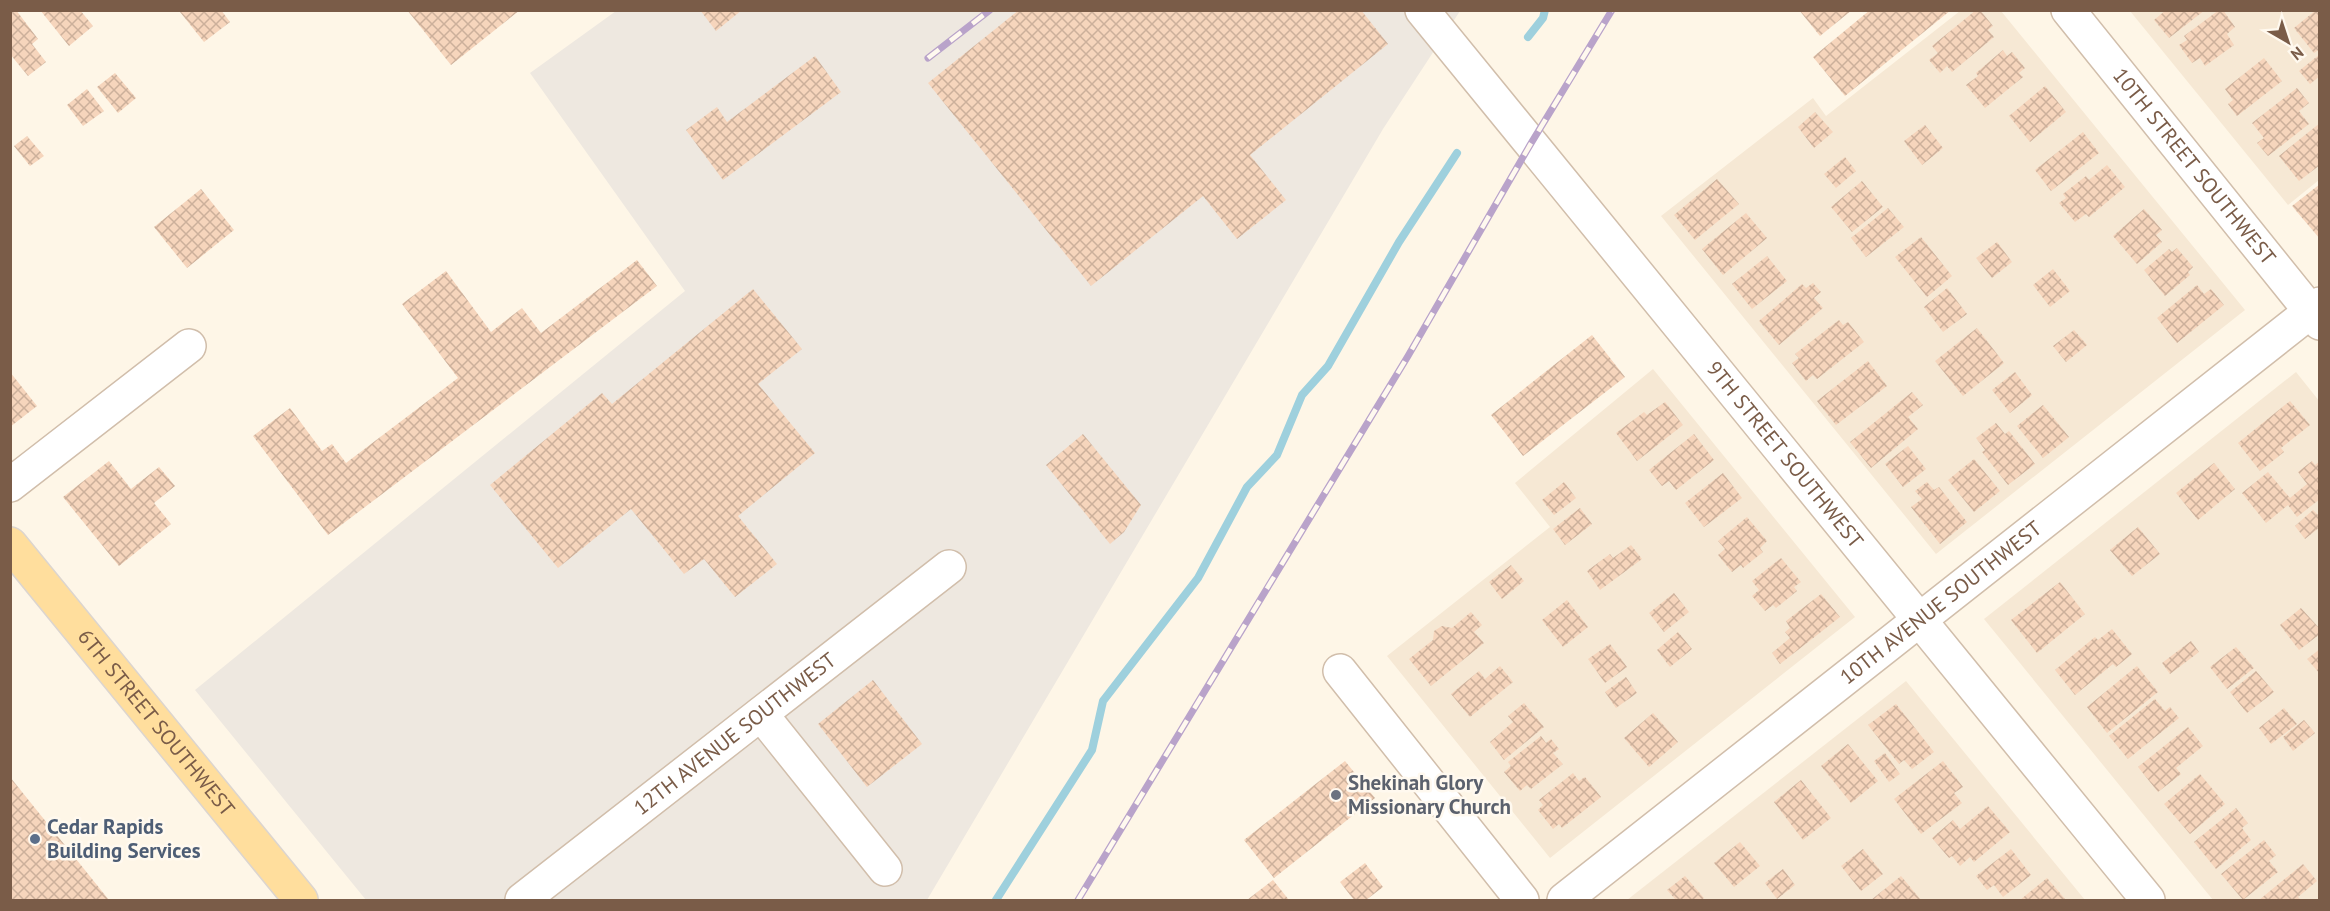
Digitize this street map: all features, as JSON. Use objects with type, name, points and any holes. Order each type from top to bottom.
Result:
[{"type":"main road","name":"6TH STREET SOUTHWEST","points":[[10,544],[301,900]]},
{"type":"street","name":"9TH STREET SOUTHWEST","points":[[1422,10],[2148,900]]},
{"type":"street","name":"10TH STREET SOUTHWEST","points":[[2068,10],[2316,313]]},
{"type":"street","name":"10TH AVENUE SOUTHWEST","points":[[1563,900],[1919,620],[2316,313]]},
{"type":"street","points":[[10,485],[189,346]]},
{"type":"street","name":"12TH AVENUE SOUTHWEST","points":[[522,900],[949,567]]},
{"type":"street","points":[[1340,671],[1522,900]]},
{"type":"street","points":[[761,714],[885,868]]},
{"type":"shaded area","points":[[616,11],[1460,11],[1383,129],[927,900],[366,900],[195,690],[685,291],[530,73]]},
{"type":"shaded area","points":[[1960,11],[2001,11],[2245,310],[1936,554],[1661,216],[1813,98],[1826,116]]},
{"type":"shaded area","points":[[2130,11],[2319,11],[2319,180],[2288,205]]},
{"type":"shaded area","points":[[1653,369],[1855,617],[1550,858],[1387,656],[1550,527],[1515,483]]},
{"type":"shaded area","points":[[2296,372],[2320,402],[2319,900],[2213,900],[1984,619]]},
{"type":"shaded area","points":[[1906,681],[2085,900],[1627,900]]},
{"type":"building","points":[[10,10],[16,10],[38,39],[32,44],[46,62],[28,76],[10,54]]},
{"type":"building","points":[[40,10],[80,10],[93,26],[69,46]]},
{"type":"building","points":[[182,10],[221,10],[230,22],[204,42],[180,12]]},
{"type":"building","points":[[407,10],[520,10],[451,65]]},
{"type":"building","points":[[700,10],[742,10],[716,31]]},
{"type":"building","points":[[1019,10],[1361,10],[1388,44],[1250,155],[1286,200],[1237,239],[1203,196],[1091,286],[928,83]]},
{"type":"building","points":[[1799,10],[1852,10],[1820,36]]},
{"type":"building","points":[[1870,10],[1951,10],[1845,96],[1813,57]]},
{"type":"building","points":[[1976,10],[1980,10],[1993,26],[1988,30],[1994,37],[1952,72],[1947,66],[1940,73],[1929,60],[1938,53],[1932,46]]},
{"type":"building","points":[[2166,10],[2205,10],[2169,38],[2154,20]]},
{"type":"building","points":[[2219,10],[2223,10],[2235,27],[2227,34],[2234,45],[2205,66],[2200,58],[2192,63],[2179,45],[2187,40],[2184,36]]},
{"type":"building","points":[[2316,10],[2320,10],[2320,49],[2314,53],[2294,28]]},
{"type":"building","points":[[2003,50],[2007,56],[2012,52],[2025,68],[2019,73],[2023,77],[1985,108],[1966,85],[1978,76],[1976,73]]},
{"type":"building","points":[[2320,54],[2320,76],[2310,84],[2299,71]]},
{"type":"building","points":[[815,56],[841,92],[723,180],[686,130],[717,107],[727,122]]},
{"type":"building","points":[[2264,58],[2282,81],[2237,116],[2228,104],[2233,100],[2225,89]]},
{"type":"building","points":[[115,73],[136,98],[118,113],[97,87]]},
{"type":"building","points":[[2045,86],[2066,112],[2030,142],[2009,116]]},
{"type":"building","points":[[2297,88],[2309,103],[2299,111],[2309,124],[2268,156],[2257,143],[2264,138],[2252,123]]},
{"type":"building","points":[[87,89],[104,111],[83,126],[67,105]]},
{"type":"building","points":[[1815,112],[1833,132],[1814,148],[1798,127]]},
{"type":"building","points":[[2320,123],[2320,165],[2299,181],[2279,156]]},
{"type":"building","points":[[1925,125],[1943,148],[1922,165],[1904,141]]},
{"type":"building","points":[[2083,132],[2099,153],[2051,191],[2035,170]]},
{"type":"building","points":[[27,136],[44,156],[30,166],[14,146]]},
{"type":"building","points":[[1845,157],[1856,171],[1836,188],[1824,174]]},
{"type":"building","points":[[2107,165],[2125,187],[2089,217],[2086,214],[2075,222],[2059,203],[2066,198],[2063,194],[2086,176],[2089,180]]},
{"type":"building","points":[[1717,179],[1739,204],[1695,240],[1674,215]]},
{"type":"building","points":[[1862,181],[1883,207],[1852,232],[1831,207]]},
{"type":"building","points":[[2320,184],[2320,239],[2292,206]]},
{"type":"building","points":[[201,189],[234,230],[187,268],[154,227]]},
{"type":"building","points":[[1888,208],[1904,227],[1866,257],[1851,238]]},
{"type":"building","points":[[2144,209],[2162,230],[2156,235],[2162,242],[2137,264],[2113,236]]},
{"type":"building","points":[[1746,213],[1767,238],[1723,275],[1702,249]]},
{"type":"building","points":[[1921,237],[1952,276],[1927,297],[1895,257]]},
{"type":"building","points":[[1997,242],[2012,262],[1992,278],[1976,258]]},
{"type":"building","points":[[2177,248],[2193,267],[2188,272],[2190,275],[2165,296],[2144,270],[2169,249],[2172,252]]},
{"type":"building","points":[[1767,256],[1787,281],[1752,309],[1732,284]]},
{"type":"building","points":[[637,260],[657,286],[328,535],[253,436],[290,408],[322,451],[332,444],[346,463],[458,378],[402,304],[446,271],[491,332],[522,308],[541,333]]},
{"type":"building","points":[[2053,269],[2070,291],[2050,307],[2033,285]]},
{"type":"building","points":[[1813,283],[1821,292],[1814,298],[1823,308],[1779,345],[1759,321],[1802,284],[1806,288]]},
{"type":"building","points":[[2197,285],[2204,294],[2211,289],[2224,305],[2177,343],[2157,318]]},
{"type":"building","points":[[1947,288],[1967,314],[1943,332],[1924,307]]},
{"type":"building","points":[[753,289],[802,349],[758,384],[815,453],[738,516],[777,564],[735,597],[704,559],[684,574],[631,509],[558,568],[490,485],[602,393],[612,404]]},
{"type":"building","points":[[1839,320],[1843,325],[1848,322],[1864,342],[1817,379],[1813,375],[1806,381],[1792,363],[1799,358],[1795,354]]},
{"type":"building","points":[[1977,328],[2004,363],[1963,396],[1935,361]]},
{"type":"building","points":[[2074,330],[2087,345],[2066,362],[2053,346]]},
{"type":"building","points":[[1592,335],[1625,377],[1523,456],[1491,415]]},
{"type":"building","points":[[1868,361],[1887,386],[1836,425],[1817,401]]},
{"type":"building","points":[[10,372],[37,406],[10,427]]},
{"type":"building","points":[[2015,372],[2032,395],[2010,413],[1992,390]]},
{"type":"building","points":[[1912,392],[1923,405],[1908,417],[1918,429],[1871,468],[1850,442]]},
{"type":"building","points":[[2290,401],[2310,425],[2281,448],[2284,452],[2260,471],[2238,443]]},
{"type":"building","points":[[1665,402],[1683,425],[1637,461],[1616,433],[1644,412],[1647,415]]},
{"type":"building","points":[[2043,405],[2069,437],[2043,458],[2017,426]]},
{"type":"building","points":[[1996,423],[2005,434],[2009,431],[2035,464],[2008,485],[1982,452],[1985,450],[1976,438]]},
{"type":"building","points":[[1083,434],[1141,505],[1124,532],[1110,544],[1046,465]]},
{"type":"building","points":[[1694,434],[1714,460],[1676,490],[1669,481],[1662,486],[1649,470]]},
{"type":"building","points":[[1908,446],[1926,469],[1903,487],[1885,464]]},
{"type":"building","points":[[1974,459],[2000,491],[1974,512],[1948,480]]},
{"type":"building","points":[[109,461],[131,489],[159,467],[175,486],[154,503],[171,524],[119,566],[63,497]]},
{"type":"building","points":[[2312,461],[2315,465],[2320,461],[2320,499],[2297,517],[2288,505],[2266,523],[2242,493],[2268,472],[2290,498],[2307,484],[2298,472]]},
{"type":"building","points":[[2214,463],[2235,489],[2198,520],[2176,493]]},
{"type":"building","points":[[1723,473],[1742,498],[1704,527],[1685,503]]},
{"type":"building","points":[[1564,482],[1576,498],[1554,515],[1542,500]]},
{"type":"building","points":[[1927,482],[1934,490],[1939,487],[1967,522],[1940,544],[1911,507],[1922,499],[1915,491]]},
{"type":"building","points":[[1580,508],[1592,524],[1565,545],[1553,529]]},
{"type":"building","points":[[2313,510],[2320,517],[2320,527],[2305,539],[2295,526]]},
{"type":"building","points":[[1747,517],[1767,541],[1760,548],[1763,552],[1743,568],[1741,565],[1732,572],[1718,555],[1725,549],[1718,541]]},
{"type":"building","points":[[2138,527],[2160,554],[2132,576],[2110,550]]},
{"type":"building","points":[[1631,545],[1642,559],[1600,590],[1587,571],[1610,554],[1613,558]]},
{"type":"building","points":[[1781,558],[1801,582],[1794,587],[1797,591],[1776,608],[1773,605],[1765,611],[1752,596],[1759,590],[1752,581]]},
{"type":"building","points":[[1511,565],[1524,581],[1502,599],[1489,582]]},
{"type":"building","points":[[2060,582],[2085,614],[2037,653],[2011,620]]},
{"type":"building","points":[[1674,593],[1689,612],[1664,632],[1649,613]]},
{"type":"building","points":[[1821,594],[1840,617],[1780,664],[1772,653],[1790,638],[1785,632],[1790,628],[1786,621]]},
{"type":"building","points":[[1567,600],[1588,627],[1563,647],[1542,620]]},
{"type":"building","points":[[2301,608],[2320,629],[2320,634],[2299,650],[2280,625]]},
{"type":"building","points":[[1471,612],[1482,625],[1474,632],[1484,643],[1431,686],[1409,659],[1433,640],[1434,631],[1442,626],[1452,628]]},
{"type":"building","points":[[2112,629],[2132,654],[2116,667],[2113,664],[2075,695],[2055,670],[2095,637],[2098,640]]},
{"type":"building","points":[[1678,632],[1692,649],[1670,667],[1657,650]]},
{"type":"building","points":[[2191,641],[2199,652],[2170,674],[2162,663]]},
{"type":"building","points":[[1610,644],[1627,667],[1605,683],[1588,659]]},
{"type":"building","points":[[2236,647],[2254,668],[2227,689],[2210,667]]},
{"type":"building","points":[[2320,649],[2320,674],[2307,659]]},
{"type":"building","points":[[1500,666],[1513,682],[1470,717],[1451,694],[1479,671],[1485,679]]},
{"type":"building","points":[[2137,666],[2158,692],[2107,733],[2087,707]]},
{"type":"building","points":[[2256,671],[2274,692],[2247,713],[2230,692]]},
{"type":"building","points":[[1626,677],[1637,693],[1616,708],[1605,692]]},
{"type":"building","points":[[873,680],[922,744],[867,787],[818,724]]},
{"type":"building","points":[[2155,699],[2165,711],[2170,707],[2179,718],[2128,759],[2109,736]]},
{"type":"building","points":[[1524,703],[1544,727],[1504,760],[1490,742],[1513,722],[1508,716]]},
{"type":"building","points":[[1896,704],[1934,752],[1912,769],[1904,760],[1899,764],[1868,725]]},
{"type":"building","points":[[2284,708],[2297,724],[2271,744],[2259,728]]},
{"type":"building","points":[[1653,713],[1678,742],[1649,767],[1624,738]]},
{"type":"building","points":[[2304,720],[2315,733],[2293,751],[2283,737]]},
{"type":"building","points":[[2188,727],[2203,746],[2176,768],[2181,774],[2158,792],[2138,767]]},
{"type":"building","points":[[1541,736],[1546,743],[1551,739],[1559,749],[1553,753],[1563,764],[1531,789],[1527,785],[1520,791],[1504,772],[1511,766],[1508,762]]},
{"type":"building","points":[[1848,744],[1878,781],[1851,803],[1821,766]]},
{"type":"building","points":[[1885,753],[1900,774],[1889,782],[1874,761]]},
{"type":"building","points":[[1345,761],[1375,798],[1274,878],[1244,840]]},
{"type":"building","points":[[1943,761],[1963,787],[1954,793],[1962,803],[1921,834],[1894,799]]},
{"type":"building","points":[[1573,773],[1579,781],[1585,777],[1601,797],[1562,828],[1559,824],[1553,829],[1538,810],[1543,805],[1539,800]]},
{"type":"building","points":[[2200,774],[2225,804],[2190,834],[2164,804]]},
{"type":"building","name":"Cedar Rapids Building Services","points":[[10,777],[109,900],[10,900]]},
{"type":"building","points":[[1801,780],[1831,818],[1803,840],[1774,802]]},
{"type":"building","points":[[1988,806],[2010,832],[1974,862],[1970,857],[1960,866],[1952,856],[1949,858],[1932,838],[1953,820],[1960,829]]},
{"type":"building","points":[[2236,808],[2248,823],[2242,828],[2251,840],[2216,869],[2194,842]]},
{"type":"building","points":[[2264,840],[2276,855],[2269,861],[2278,872],[2243,900],[2221,874]]},
{"type":"building","points":[[1740,842],[1760,866],[1734,887],[1714,863]]},
{"type":"building","points":[[1863,849],[1883,874],[1861,891],[1841,866]]},
{"type":"building","points":[[2011,849],[2031,875],[2003,897],[1994,885],[1987,890],[1976,876]]},
{"type":"building","points":[[1365,863],[1383,887],[1366,900],[1354,900],[1340,882]]},
{"type":"building","points":[[2303,864],[2317,881],[2298,897],[2301,900],[2259,900]]},
{"type":"building","points":[[1783,869],[1795,885],[1777,899],[1765,883]]},
{"type":"building","points":[[1685,876],[1704,898],[1676,900],[1667,890]]},
{"type":"building","points":[[1901,876],[1921,900],[1871,900]]},
{"type":"building","points":[[2047,878],[2066,900],[2020,900]]},
{"type":"building","points":[[1273,880],[1289,900],[1247,900]]},
{"type":"waterway","points":[[1528,37],[1543,18],[1545,10]]},
{"type":"waterway","points":[[996,900],[1092,750],[1103,701],[1198,578],[1247,487],[1277,455],[1302,395],[1328,366],[1399,242],[1457,153]]},
{"type":"railway","points":[[928,58],[990,10]]},
{"type":"railway","points":[[1078,900],[1408,356],[1530,145],[1612,10]]},
{"type":"place","name":"Shekinah Glory Missionary Church","points":[[1336,795]]},
{"type":"place","name":"Cedar Rapids Building Services","points":[[35,839]]}]
